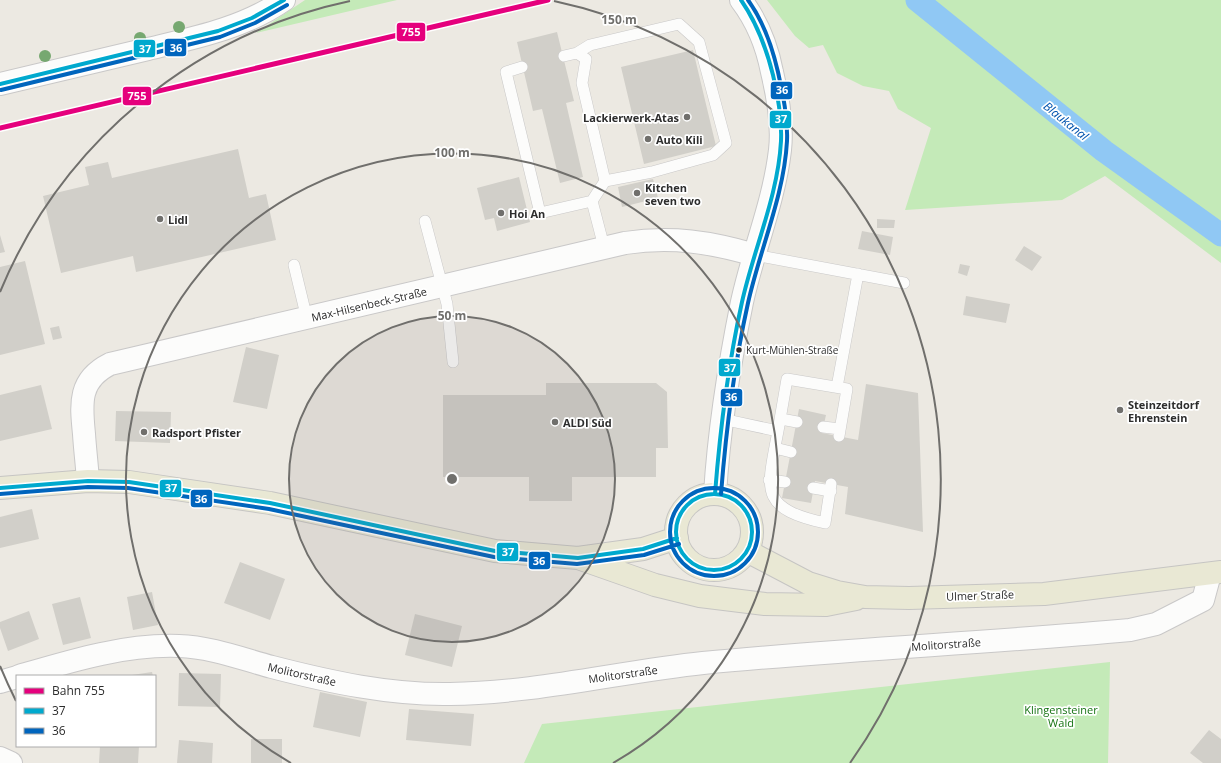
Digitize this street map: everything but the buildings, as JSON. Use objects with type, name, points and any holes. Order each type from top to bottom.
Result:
[{"type":"main road","points":[[0,488],[87,472],[129,482],[198,491],[270,503],[495,551],[578,558],[643,549],[677,538]]},
{"type":"main road","points":[[715,494],[734,499],[747,513],[752,532],[747,550],[735,564],[717,570],[708,569],[691,562],[680,547],[677,538],[678,522],[686,507],[699,497],[715,494]]},
{"type":"main road","name":"Ulmer Straße","points":[[747,550],[808,584],[865,598],[1044,594],[1216,573]]},
{"type":"main road","points":[[578,558],[655,585],[700,596],[765,604],[826,606],[865,598]]},
{"type":"street","points":[[0,84],[190,39],[248,21],[266,12],[284,0]]},
{"type":"street","points":[[715,494],[722,419],[743,301],[768,210],[776,175],[780,148],[780,117],[777,92],[770,63],[746,6]]},
{"type":"street","name":"Max-Hilsenbeck-Straße","points":[[87,472],[82,397],[92,376],[99,370],[125,360],[307,319],[604,247],[647,240],[680,239],[732,248],[755,255]]},
{"type":"street","name":"Molitorstraße","points":[[21,675],[80,658],[127,649],[180,646],[211,650],[324,680],[392,691],[450,694],[512,690],[686,665],[787,654],[1130,630],[1156,624],[1203,600],[1216,573]]},
{"type":"street","name":"Molitorstraße","points":[[0,682],[16,677]]},
{"type":"street","points":[[0,758],[11,763]]},
{"type":"lane","points":[[522,67],[506,72],[540,213],[592,201],[605,181],[652,172],[713,155],[726,143],[699,42],[679,24],[590,45],[582,56],[582,84],[605,181]]},
{"type":"lane","points":[[564,56],[582,56]]},
{"type":"lane","points":[[592,201],[604,247]]},
{"type":"lane","points":[[426,221],[446,304],[453,362]]},
{"type":"lane","points":[[755,255],[904,282]]},
{"type":"lane","points":[[294,265],[307,319]]},
{"type":"lane","points":[[837,387],[858,274]]},
{"type":"lane","points":[[814,488],[831,488],[825,524],[802,518],[788,512],[778,504],[769,480],[787,379],[847,389],[840,432],[823,427]]},
{"type":"lane","points":[[722,419],[778,431]]},
{"type":"lane","points":[[780,419],[797,422]]},
{"type":"lane","points":[[775,448],[791,452]]},
{"type":"lane","points":[[769,480],[785,482]]},
{"type":"green space","points":[[305,0],[397,0],[256,33]]},
{"type":"green space","points":[[767,0],[1221,0],[1221,263],[1105,176],[1062,200],[905,210],[931,128],[898,109],[889,91],[863,86],[837,73],[823,45],[809,48],[795,36]]},
{"type":"green space","name":"Klingensteiner Wald","points":[[1110,662],[1108,763],[524,763],[542,724]]},
{"type":"waterway","name":"Blaukanal","points":[[917,0],[1104,151],[1221,235]]},
{"type":"rail line","name":"755","points":[[0,128],[548,0]]},
{"type":"transit line","name":"37","points":[[0,84],[218,31],[252,18],[284,0]]},
{"type":"transit line","name":"37","points":[[715,494],[725,398],[737,326],[747,282],[771,202],[779,161],[781,141],[779,107],[770,65],[756,26],[741,0]]},
{"type":"transit line","name":"36","points":[[721,494],[725,446],[739,350],[753,283],[777,202],[785,162],[787,141],[785,106],[773,53],[767,34],[759,17],[748,0]]},
{"type":"transit line","name":"36","points":[[1,90],[220,37],[255,23],[287,5]]},
{"type":"transit line","name":"37","points":[[0,488],[88,481],[129,482],[270,503],[495,551],[578,558],[643,549],[677,538]]},
{"type":"transit line","name":"36","points":[[0,494],[88,487],[128,488],[269,509],[494,557],[577,564],[644,555],[679,544]]},
{"type":"transit line","name":"36","points":[[714,488],[731,492],[745,501],[754,515],[758,532],[754,549],[745,563],[731,572],[714,576],[697,572],[683,563],[674,549],[670,532],[674,515],[683,501],[697,492],[714,488]]},
{"type":"transit line","name":"37","points":[[714,494],[728,497],[741,505],[749,518],[752,532],[749,546],[741,559],[728,567],[714,570],[700,567],[687,559],[679,546],[676,532],[679,518],[687,505],[700,497],[714,494]]},
{"type":"place","name":"Lackierwerk-Atas","points":[[687,117]]},
{"type":"place","name":"Auto Kili","points":[[648,139]]},
{"type":"place","name":"Kitchen seven two","points":[[637,193]]},
{"type":"place","name":"Hoi An","points":[[501,213]]},
{"type":"place","name":"Lidl","points":[[160,219]]},
{"type":"place","name":"Kurt-Mühlen-Straße","points":[[739,350]]},
{"type":"place","name":"Steinzeitdorf Ehrenstein","points":[[1120,410]]},
{"type":"place","name":"ALDI Süd","points":[[555,422]]},
{"type":"place","name":"Radsport Pfister","points":[[144,432]]}]
